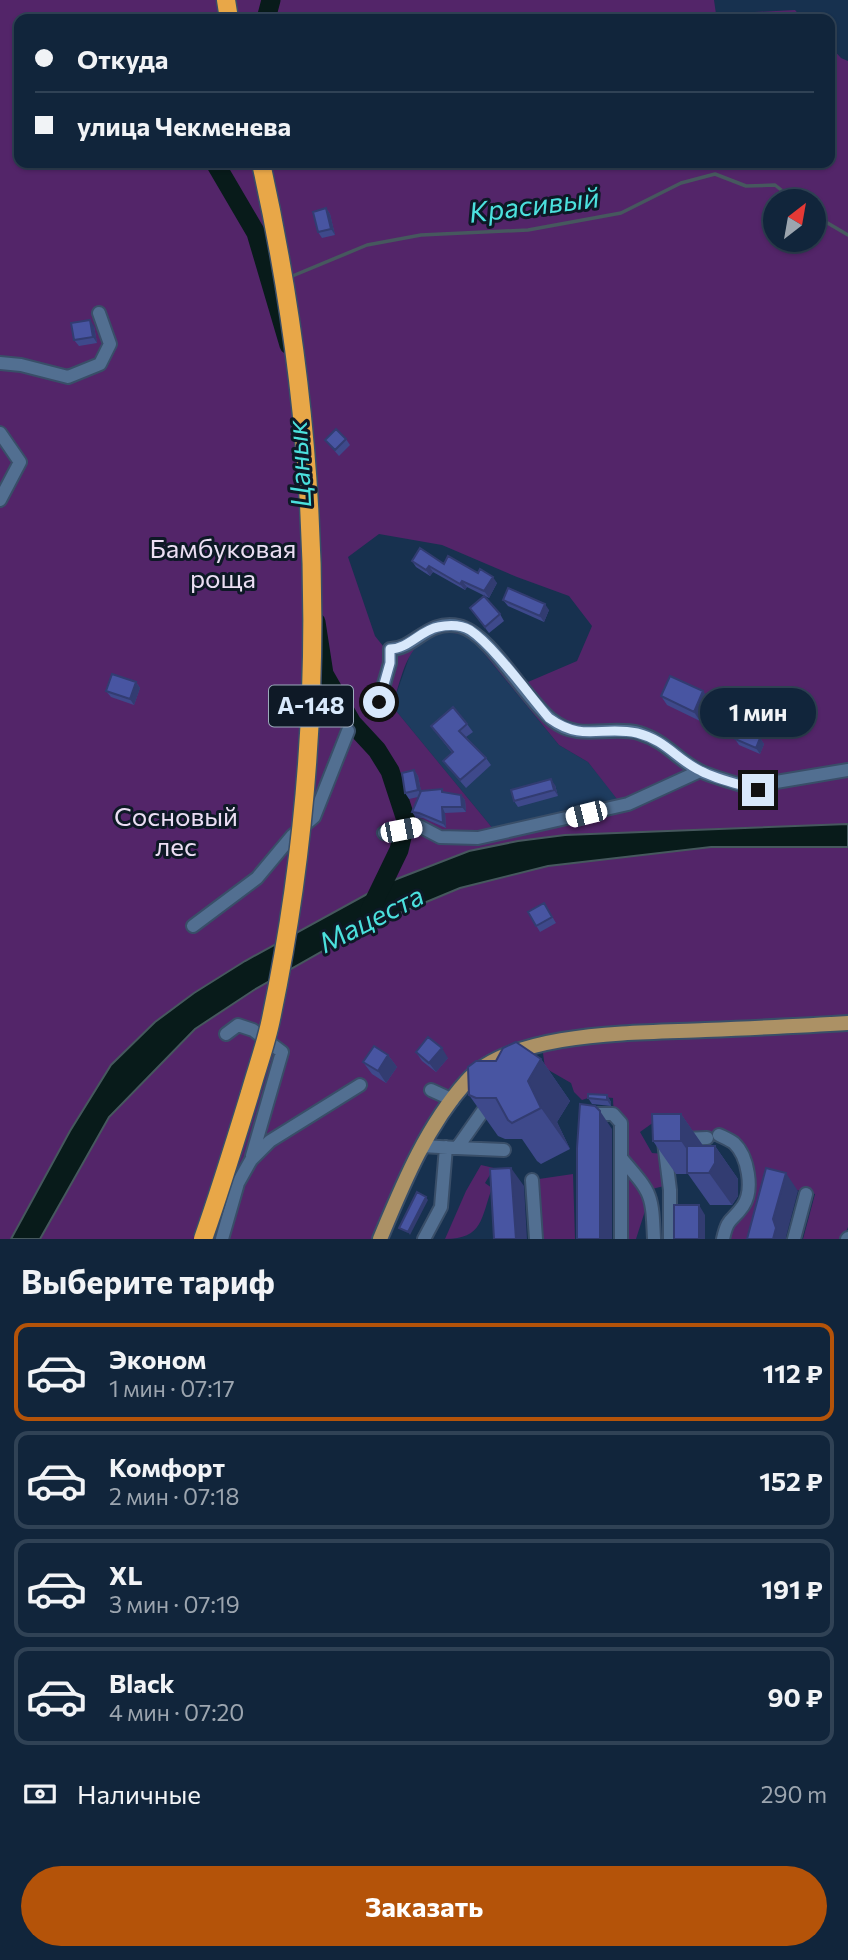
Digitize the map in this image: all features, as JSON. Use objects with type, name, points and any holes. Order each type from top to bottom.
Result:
[{"type":"highway","name":"А-148","points":[[203,1239],[271,1021],[300,853],[311,726],[313,573],[303,418],[288,294],[262,168]]},
{"type":"main road","points":[[380,1239],[422,1146],[467,1080],[503,1056],[550,1043],[604,1034],[848,1023]]},
{"type":"street","points":[[0,363],[21,365],[68,377],[100,364],[110,344],[99,313]]},
{"type":"street","points":[[0,433],[20,462],[0,500]]},
{"type":"street","points":[[379,702],[390,663],[390,649],[401,647],[427,630],[450,625],[469,630],[487,646],[549,718],[570,731],[583,733],[620,730],[639,733],[664,744],[700,771],[758,790],[776,782],[848,770]]},
{"type":"street","points":[[193,926],[257,878],[292,836],[314,817],[348,731]]},
{"type":"street","points":[[384,833],[419,826],[440,837],[478,838],[628,804],[700,771]]},
{"type":"street","points":[[222,1239],[238,1183],[251,1160],[282,1052],[253,1030],[238,1025],[226,1034]]},
{"type":"street","points":[[251,1160],[270,1141],[360,1085]]},
{"type":"street","points":[[431,1090],[453,1100]]},
{"type":"street","points":[[424,1239],[441,1207],[451,1147],[487,1104],[504,1093]]},
{"type":"street","points":[[581,1125],[582,1118],[588,1113],[613,1114],[618,1118],[622,1130],[621,1239]]},
{"type":"street","points":[[670,1239],[670,1190],[664,1140],[713,1136],[735,1144],[746,1163],[749,1181],[747,1198],[742,1208],[730,1219],[723,1239]]},
{"type":"street","points":[[422,1146],[504,1150]]},
{"type":"street","points":[[622,1159],[649,1190],[653,1201],[654,1239]]},
{"type":"street","points":[[532,1180],[536,1239]]},
{"type":"street","points":[[794,1239],[806,1194]]},
{"type":"shaded area","points":[[438,630],[470,636],[559,745],[588,762],[618,799],[494,830],[392,706],[411,652],[421,639]]},
{"type":"green space","points":[[0,0],[714,0],[716,14],[14,14],[14,168],[835,168],[835,51],[848,61],[848,824],[565,835],[469,851],[389,882],[245,961],[194,993],[155,1022],[111,1065],[70,1131],[11,1239],[0,1239]],"holes":[[[379,534],[442,545],[569,596],[592,626],[577,661],[521,685],[482,641],[458,627],[444,626],[429,630],[395,649],[383,646],[375,636],[348,557]],[[438,630],[470,636],[559,745],[588,762],[617,799],[494,830],[392,706],[407,662],[418,645]]]},
{"type":"green space","points":[[795,10],[799,14],[716,14]]},
{"type":"green space","points":[[711,847],[848,847],[848,1227],[843,1239],[803,1239],[815,1194],[778,1186],[764,1239],[723,1239],[742,1208],[749,1181],[735,1144],[707,1131],[689,1133],[661,1117],[640,1132],[652,1153],[664,1154],[666,1164],[659,1165],[664,1186],[652,1189],[636,1239],[621,1239],[622,1159],[628,1166],[629,1137],[616,1119],[613,1098],[594,1096],[582,1100],[574,1092],[571,1083],[545,1068],[542,1046],[503,1056],[438,1118],[380,1239],[40,1239],[109,1117],[195,1029],[254,990],[330,947],[395,915],[460,888],[548,866]]},
{"type":"green space","points":[[481,1165],[494,1168],[485,1183],[492,1188],[479,1225],[467,1235],[445,1239],[466,1191]]},
{"type":"green space","points":[[573,1174],[575,1239],[536,1239],[532,1180]]},
{"type":"water","name":"Мацеста","points":[[848,824],[848,847],[711,847],[548,866],[460,888],[395,915],[330,947],[254,990],[195,1029],[109,1117],[40,1239],[11,1239],[70,1131],[111,1065],[155,1022],[194,993],[245,961],[389,882],[469,851],[565,835]]},
{"type":"building","points":[[326,208],[331,229],[318,232],[313,212]]},
{"type":"building","points":[[90,320],[93,337],[74,340],[71,323]]},
{"type":"building","points":[[336,429],[346,439],[335,450],[325,440]]},
{"type":"building","points":[[420,548],[444,564],[448,556],[478,573],[480,569],[493,577],[484,591],[462,581],[460,584],[429,566],[426,570],[412,561]]},
{"type":"building","points":[[508,588],[545,604],[540,616],[503,600]]},
{"type":"building","points":[[484,596],[500,614],[485,627],[470,608]]},
{"type":"building","points":[[112,674],[136,682],[130,699],[106,691]]},
{"type":"building","points":[[670,676],[703,691],[694,712],[661,696]]},
{"type":"building","points":[[453,707],[467,724],[459,731],[486,758],[460,780],[443,761],[453,752],[431,726]]},
{"type":"building","points":[[739,729],[760,738],[756,748],[735,739]]},
{"type":"building","points":[[414,770],[418,790],[405,793],[402,773]]},
{"type":"building","points":[[551,779],[554,790],[514,801],[511,790]]},
{"type":"building","points":[[442,789],[442,792],[461,795],[462,807],[442,807],[443,823],[412,812],[421,791]]},
{"type":"building","points":[[544,903],[552,917],[536,926],[528,912]]},
{"type":"building","points":[[428,1037],[442,1048],[429,1063],[416,1052]]},
{"type":"building","points":[[516,1042],[541,1059],[528,1081],[541,1108],[512,1123],[496,1098],[476,1098],[469,1095],[468,1067],[476,1061],[496,1061],[503,1048]]},
{"type":"building","points":[[374,1046],[388,1055],[378,1071],[363,1062]]},
{"type":"building","points":[[588,1094],[607,1095],[607,1100],[588,1098]]},
{"type":"building","points":[[580,1104],[595,1106],[600,1111],[600,1239],[577,1239]]},
{"type":"building","points":[[652,1114],[681,1114],[681,1141],[653,1141]]},
{"type":"building","points":[[687,1146],[715,1146],[715,1163],[709,1173],[687,1173]]},
{"type":"building","points":[[511,1168],[516,1239],[494,1239],[490,1169]]},
{"type":"building","points":[[766,1168],[786,1173],[773,1219],[776,1228],[773,1239],[747,1239]]},
{"type":"building","points":[[417,1192],[426,1197],[408,1232],[399,1228]]},
{"type":"building","points":[[674,1205],[699,1205],[699,1239],[674,1239]]},
{"type":"waterway","name":"Цанык","points":[[267,14],[271,0]]},
{"type":"waterway","name":"Цанык","points":[[218,168],[256,233],[289,345]]},
{"type":"waterway","name":"Красивый","points":[[290,277],[367,245],[421,235],[528,230],[621,213],[681,183],[715,174],[746,186],[775,185],[780,189]]},
{"type":"waterway","name":"Красивый","points":[[826,222],[848,235]]},
{"type":"waterway","name":"Цанык","points":[[316,622],[324,674],[352,723],[377,750],[390,771],[406,820],[399,850],[370,910]]},
{"type":"route","points":[[379,702],[390,663],[390,649],[401,647],[427,630],[450,625],[460,626],[469,630],[487,646],[549,718],[559,725],[570,731],[583,733],[620,730],[639,733],[664,744],[700,771],[758,790]]},
{"type":"park label","name":"Бамбуковая роща","points":[[223,564]]},
{"type":"park label","name":"Сосновый лес","points":[[176,832]]}]
